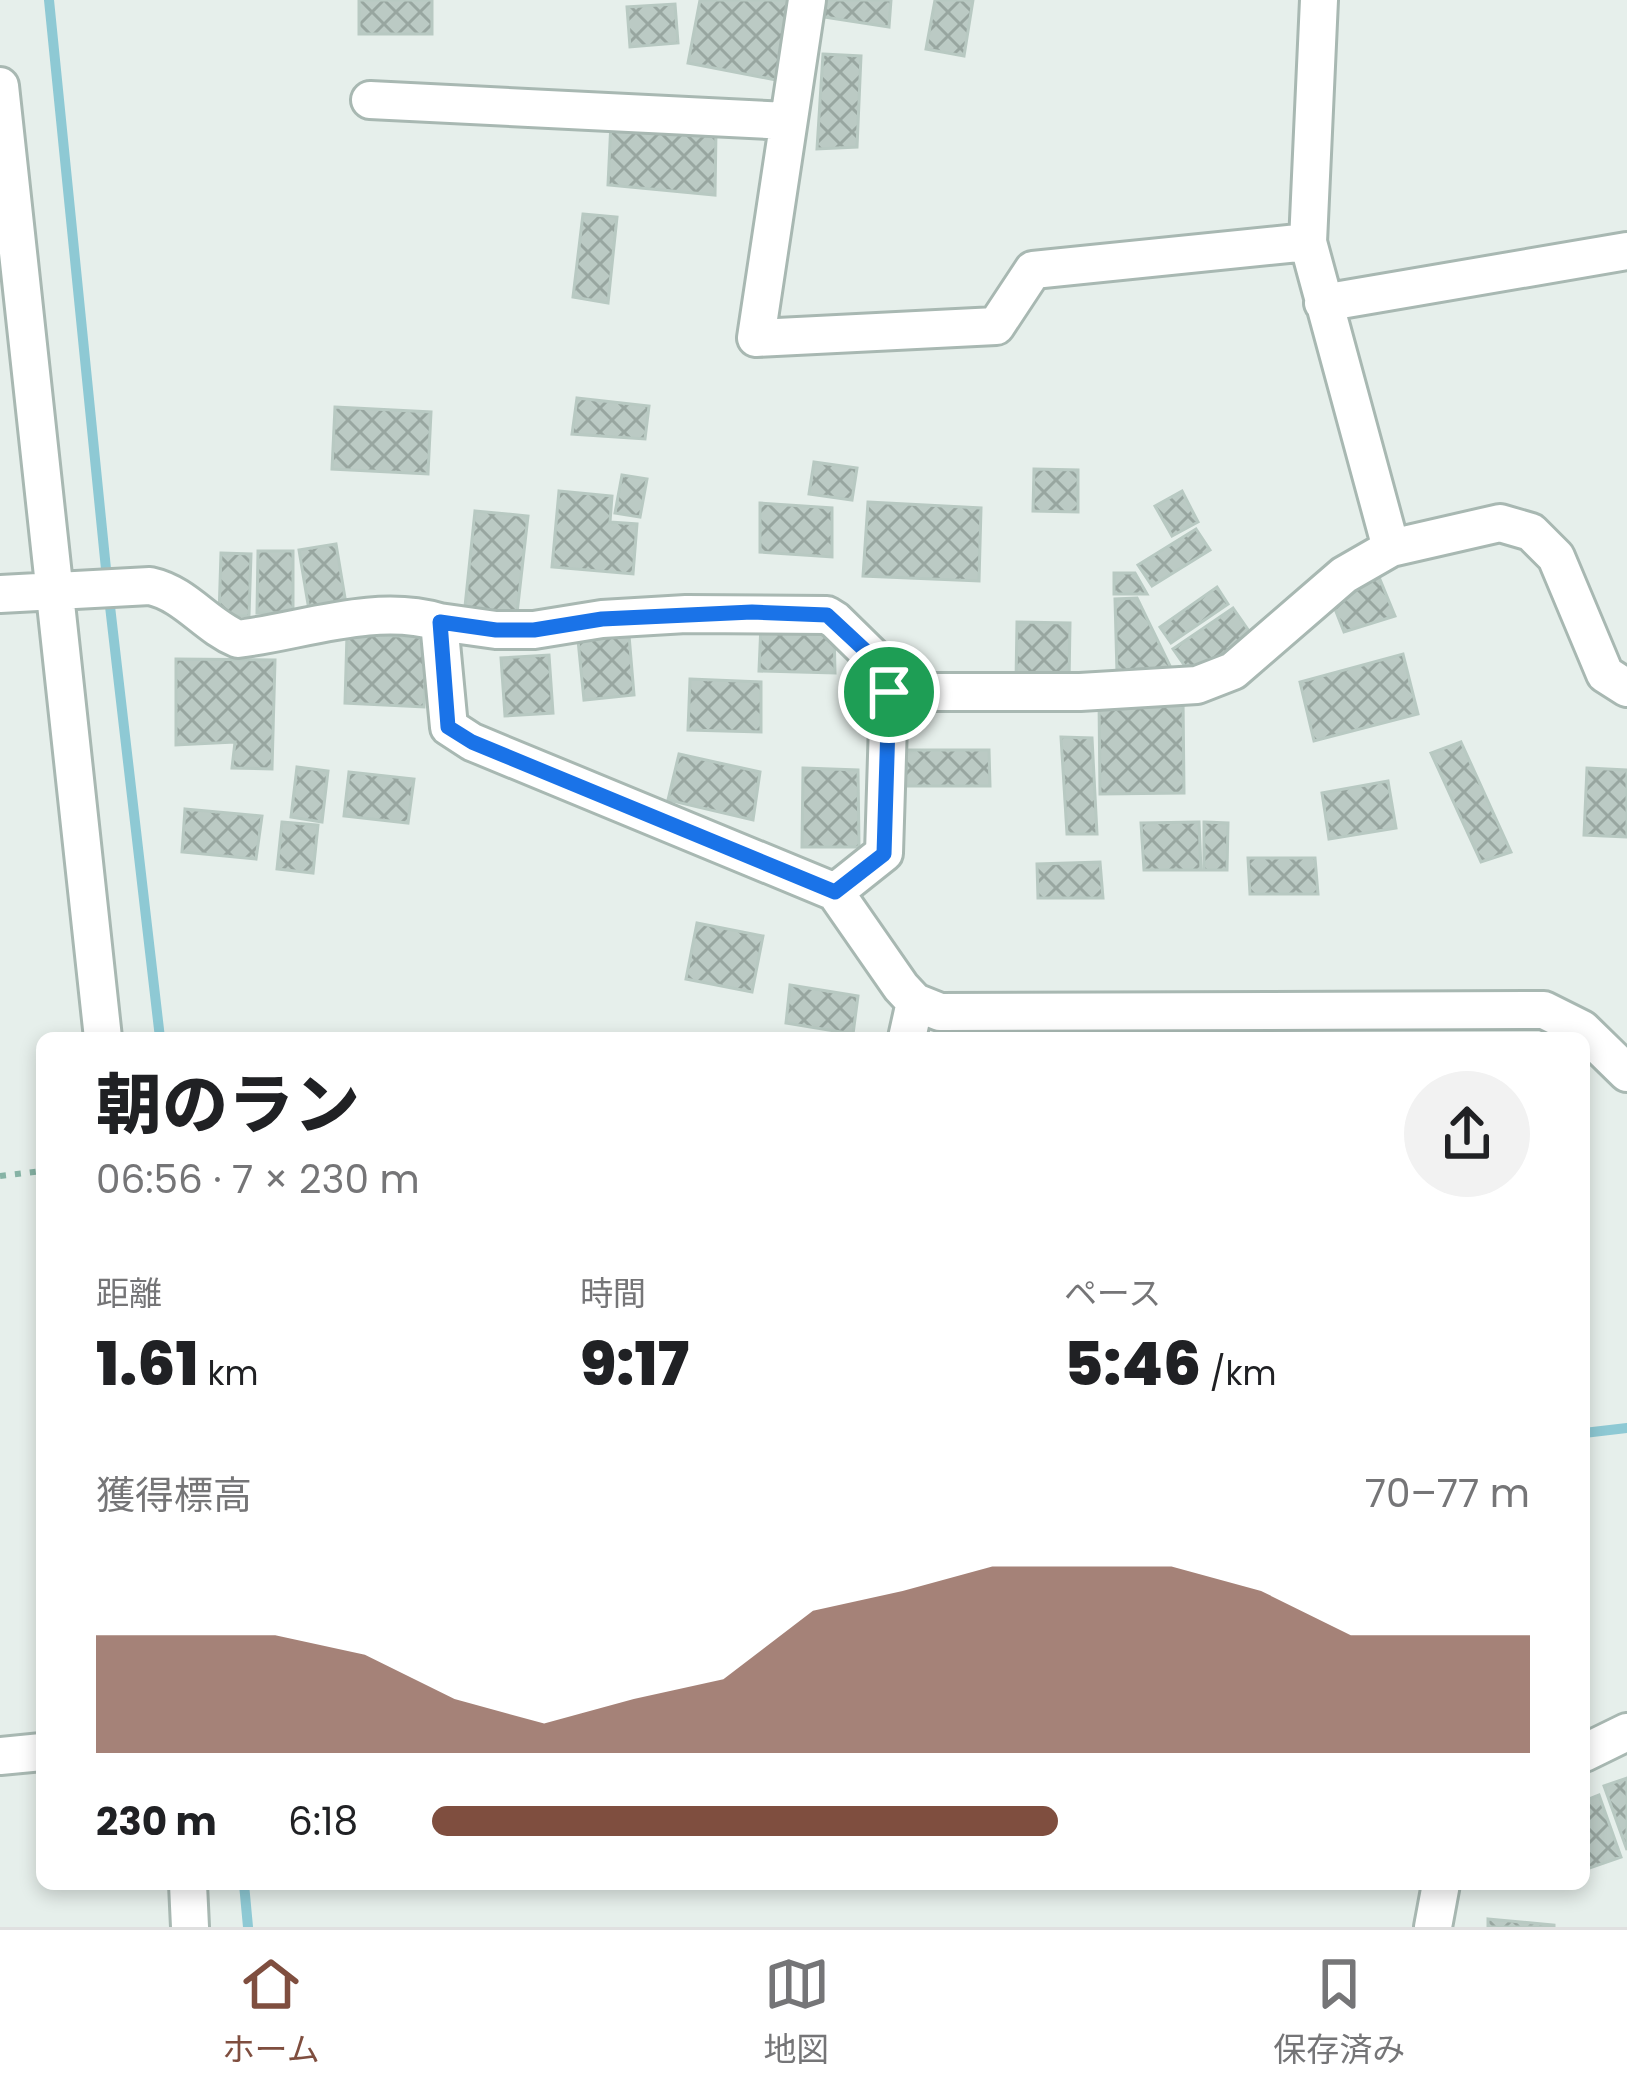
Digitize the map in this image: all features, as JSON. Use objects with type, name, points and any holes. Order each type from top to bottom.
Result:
[{"type":"street","points":[[807,0],[756,338],[996,326],[1033,270],[1308,242]]},
{"type":"street","points":[[1319,0],[1308,242],[1391,548]]},
{"type":"street","points":[[0,86],[65,591],[103,1032]]},
{"type":"street","points":[[370,100],[788,122]]},
{"type":"street","points":[[1323,303],[1627,250]]},
{"type":"street","points":[[889,692],[1080,692],[1197,685],[1233,671],[1344,575],[1391,548],[1500,523],[1531,532],[1556,557],[1605,674],[1627,688]]},
{"type":"street","points":[[0,594],[150,586],[171,591],[238,639],[363,617],[425,617],[496,630],[534,630],[602,619],[686,614],[827,615],[884,668],[889,692],[884,854],[835,892]]},
{"type":"street","points":[[440,622],[448,727],[472,742],[835,892],[915,1002],[940,1012],[1544,1010],[1585,1032]]},
{"type":"street","points":[[908,1032],[915,1002]]},
{"type":"street","points":[[1590,1037],[1627,1073]]},
{"type":"street","points":[[1590,1750],[1627,1732]]},
{"type":"street","points":[[0,1756],[36,1753]]},
{"type":"street","points":[[188,1890],[190,1927]]},
{"type":"street","points":[[1433,1927],[1440,1890]]},
{"type":"path","points":[[0,1176],[36,1172]]},
{"type":"building","points":[[359,0],[432,0],[432,34],[359,34]]},
{"type":"building","points":[[700,0],[796,0],[781,81],[688,63]]},
{"type":"building","points":[[826,0],[891,0],[889,27],[824,17]]},
{"type":"building","points":[[935,0],[973,0],[964,56],[926,49]]},
{"type":"building","points":[[675,4],[678,43],[630,47],[627,7]]},
{"type":"building","points":[[823,54],[861,56],[857,147],[817,149]]},
{"type":"building","points":[[611,122],[716,130],[715,195],[608,185]]},
{"type":"building","points":[[583,214],[617,217],[608,303],[573,297]]},
{"type":"building","points":[[577,398],[649,406],[645,439],[572,434]]},
{"type":"building","points":[[335,407],[431,412],[428,474],[332,469]]},
{"type":"building","points":[[814,462],[857,468],[852,500],[809,494]]},
{"type":"building","points":[[1034,469],[1078,470],[1078,512],[1033,511]]},
{"type":"building","points":[[622,475],[647,479],[640,517],[615,513]]},
{"type":"building","points":[[559,491],[612,496],[610,522],[637,524],[633,574],[552,567]]},
{"type":"building","points":[[1182,491],[1198,522],[1172,536],[1155,506]]},
{"type":"building","points":[[868,502],[981,508],[979,581],[863,576]]},
{"type":"building","points":[[760,503],[832,508],[832,557],[760,552]]},
{"type":"building","points":[[475,511],[528,516],[516,622],[464,616]]},
{"type":"building","points":[[1196,529],[1210,550],[1152,586],[1138,565]]},
{"type":"building","points":[[336,544],[347,610],[310,616],[299,550]]},
{"type":"building","points":[[258,551],[293,551],[293,613],[257,613]]},
{"type":"building","points":[[221,553],[251,554],[249,616],[219,616]]},
{"type":"building","points":[[1114,573],[1135,573],[1147,594],[1114,594]]},
{"type":"building","points":[[1379,577],[1395,616],[1344,632],[1330,596]]},
{"type":"building","points":[[1217,587],[1228,604],[1171,643],[1160,627]]},
{"type":"building","points":[[1137,598],[1173,672],[1117,673],[1115,599]]},
{"type":"building","points":[[1233,608],[1256,641],[1196,682],[1173,649]]},
{"type":"building","points":[[1017,622],[1070,623],[1069,682],[1016,682]]},
{"type":"building","points":[[761,624],[834,626],[835,673],[759,671]]},
{"type":"building","points":[[347,634],[427,637],[424,707],[345,703]]},
{"type":"building","points":[[629,635],[634,695],[584,700],[578,640]]},
{"type":"building","points":[[1403,654],[1418,714],[1314,741],[1300,682]]},
{"type":"building","points":[[549,655],[553,713],[505,716],[501,658]]},
{"type":"building","points":[[176,659],[275,660],[272,769],[232,768],[235,742],[176,745]]},
{"type":"building","points":[[690,679],[761,682],[761,732],[688,730]]},
{"type":"building","points":[[1183,697],[1184,793],[1100,794],[1099,698]]},
{"type":"building","points":[[1061,737],[1092,738],[1097,834],[1067,834]]},
{"type":"building","points":[[1461,742],[1511,852],[1481,862],[1431,753]]},
{"type":"building","points":[[896,750],[989,750],[990,786],[896,786]]},
{"type":"building","points":[[679,754],[760,772],[753,820],[668,800]]},
{"type":"building","points":[[297,767],[328,771],[322,822],[291,817]]},
{"type":"building","points":[[803,768],[858,770],[859,847],[802,847]]},
{"type":"building","points":[[1587,768],[1627,770],[1627,837],[1584,835]]},
{"type":"building","points":[[349,772],[414,779],[408,823],[344,816]]},
{"type":"building","points":[[1388,781],[1396,828],[1329,839],[1322,793]]},
{"type":"building","points":[[185,809],[262,816],[256,859],[182,852]]},
{"type":"building","points":[[282,822],[318,825],[313,873],[277,869]]},
{"type":"building","points":[[1199,822],[1201,870],[1144,870],[1141,823]]},
{"type":"building","points":[[1204,822],[1228,823],[1227,870],[1204,870]]},
{"type":"building","points":[[1248,858],[1315,858],[1318,894],[1250,894]]},
{"type":"building","points":[[1100,862],[1103,898],[1038,898],[1037,864]]},
{"type":"building","points":[[697,923],[763,936],[752,992],[686,979]]},
{"type":"building","points":[[790,985],[858,996],[853,1032],[786,1023]]},
{"type":"building","points":[[1627,1778],[1627,1850],[1604,1786]]},
{"type":"building","points":[[1599,1795],[1621,1857],[1590,1868],[1590,1799]]},
{"type":"building","points":[[1488,1919],[1554,1925],[1554,1927],[1488,1927]]},
{"type":"waterway","points":[[49,0],[108,589],[159,1032]]},
{"type":"waterway","points":[[1590,1432],[1627,1428]]},
{"type":"waterway","points":[[245,1890],[248,1927]]},
{"type":"route","points":[[686,614],[827,615],[884,668],[889,692],[884,854],[835,892],[472,742],[448,727],[440,622],[534,630],[602,619],[686,614]]}]
